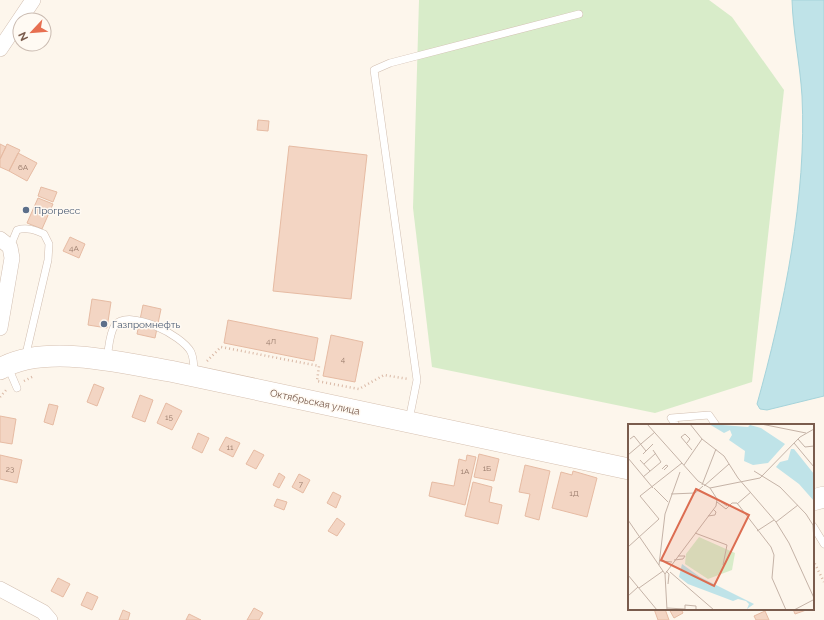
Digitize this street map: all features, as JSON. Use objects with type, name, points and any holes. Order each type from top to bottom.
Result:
[{"type":"street","points":[[0,49],[33,0]]},
{"type":"street","points":[[0,328],[12,258],[5,243]]},
{"type":"street","name":"Октябрьская улица","points":[[10,365],[62,356],[194,371],[408,422],[628,470]]},
{"type":"street","points":[[814,500],[824,497]]},
{"type":"street","points":[[814,507],[824,509]]},
{"type":"street","points":[[0,589],[47,616]]},
{"type":"lane","points":[[408,422],[417,380],[374,70],[390,63],[579,14]]},
{"type":"lane","points":[[5,243],[17,230],[23,228],[31,229],[44,234],[49,244],[48,260],[10,365],[17,388]]},
{"type":"lane","points":[[107,360],[111,334],[116,324],[125,320],[150,324],[167,331],[183,342],[191,352],[194,371]]},
{"type":"lane","points":[[675,424],[671,418],[709,415],[715,424]]},
{"type":"lane","points":[[814,528],[824,544]]},
{"type":"path","points":[[194,371],[210,360],[221,347],[319,366],[317,381],[359,389],[384,375],[417,380]]},
{"type":"path","points":[[814,562],[824,582]]},
{"type":"green space","points":[[419,0],[709,0],[732,17],[784,90],[752,382],[655,413],[432,367],[413,208]]},
{"type":"water","points":[[792,0],[824,0],[824,396],[767,410],[760,409],[757,404],[776,329],[792,251],[801,172],[803,134],[802,96]]},
{"type":"building","points":[[258,120],[269,121],[268,131],[257,130]]},
{"type":"building","points":[[0,144],[6,147],[0,159]]},
{"type":"building","points":[[7,144],[20,150],[9,171],[0,167],[0,159]]},
{"type":"building","points":[[289,146],[367,155],[351,299],[273,291]]},
{"type":"building","points":[[18,153],[37,163],[27,181],[9,171]]},
{"type":"building","points":[[41,187],[57,192],[53,202],[38,196]]},
{"type":"building","points":[[38,198],[53,204],[42,229],[27,223]]},
{"type":"building","points":[[70,237],[85,244],[79,258],[63,251]]},
{"type":"building","points":[[92,299],[111,302],[107,328],[88,325]]},
{"type":"building","points":[[143,305],[161,309],[155,338],[137,334]]},
{"type":"building","points":[[228,320],[318,338],[314,361],[224,343]]},
{"type":"building","points":[[331,335],[363,342],[355,382],[323,376]]},
{"type":"building","points":[[94,384],[104,388],[97,406],[87,402]]},
{"type":"building","points":[[140,395],[153,400],[145,422],[132,417]]},
{"type":"building","points":[[166,403],[182,411],[172,430],[157,423]]},
{"type":"building","points":[[49,404],[58,406],[53,425],[44,422]]},
{"type":"building","points":[[0,416],[16,419],[12,444],[0,442]]},
{"type":"building","points":[[198,433],[209,438],[202,453],[192,448]]},
{"type":"building","points":[[226,437],[240,443],[233,457],[219,450]]},
{"type":"building","points":[[254,450],[264,455],[256,469],[246,464]]},
{"type":"building","points":[[479,454],[499,459],[494,481],[474,477]]},
{"type":"building","points":[[0,455],[22,460],[17,483],[0,479]]},
{"type":"building","points":[[467,455],[476,457],[465,505],[429,496],[432,482],[454,486],[459,459],[466,461]]},
{"type":"building","points":[[525,465],[550,471],[539,520],[525,516],[530,494],[519,492]]},
{"type":"building","points":[[573,471],[597,478],[587,517],[552,508],[561,472],[572,475]]},
{"type":"building","points":[[279,473],[285,477],[279,488],[273,485]]},
{"type":"building","points":[[299,474],[310,480],[303,493],[292,487]]},
{"type":"building","points":[[473,482],[492,487],[489,502],[502,505],[498,524],[465,516]]},
{"type":"building","points":[[333,492],[341,496],[336,508],[327,503]]},
{"type":"building","points":[[277,499],[287,502],[284,510],[274,506]]},
{"type":"building","points":[[337,518],[345,524],[337,536],[328,531]]},
{"type":"building","points":[[58,578],[70,584],[63,597],[51,591]]},
{"type":"building","points":[[87,592],[98,597],[92,610],[81,605]]},
{"type":"building","points":[[254,608],[263,613],[259,620],[247,620]]},
{"type":"building","points":[[123,610],[130,613],[128,620],[119,620]]},
{"type":"building","points":[[654,610],[665,610],[669,620],[658,620]]},
{"type":"building","points":[[670,610],[682,610],[683,613],[674,618]]},
{"type":"building","points":[[793,610],[806,610],[795,614]]},
{"type":"building","points":[[765,611],[769,620],[756,620],[754,616]]},
{"type":"building","points":[[189,614],[201,620],[186,620]]},
{"type":"place","name":"Прогресс","points":[[26,210]]},
{"type":"place","name":"Газпромнефть","points":[[104,324]]}]
